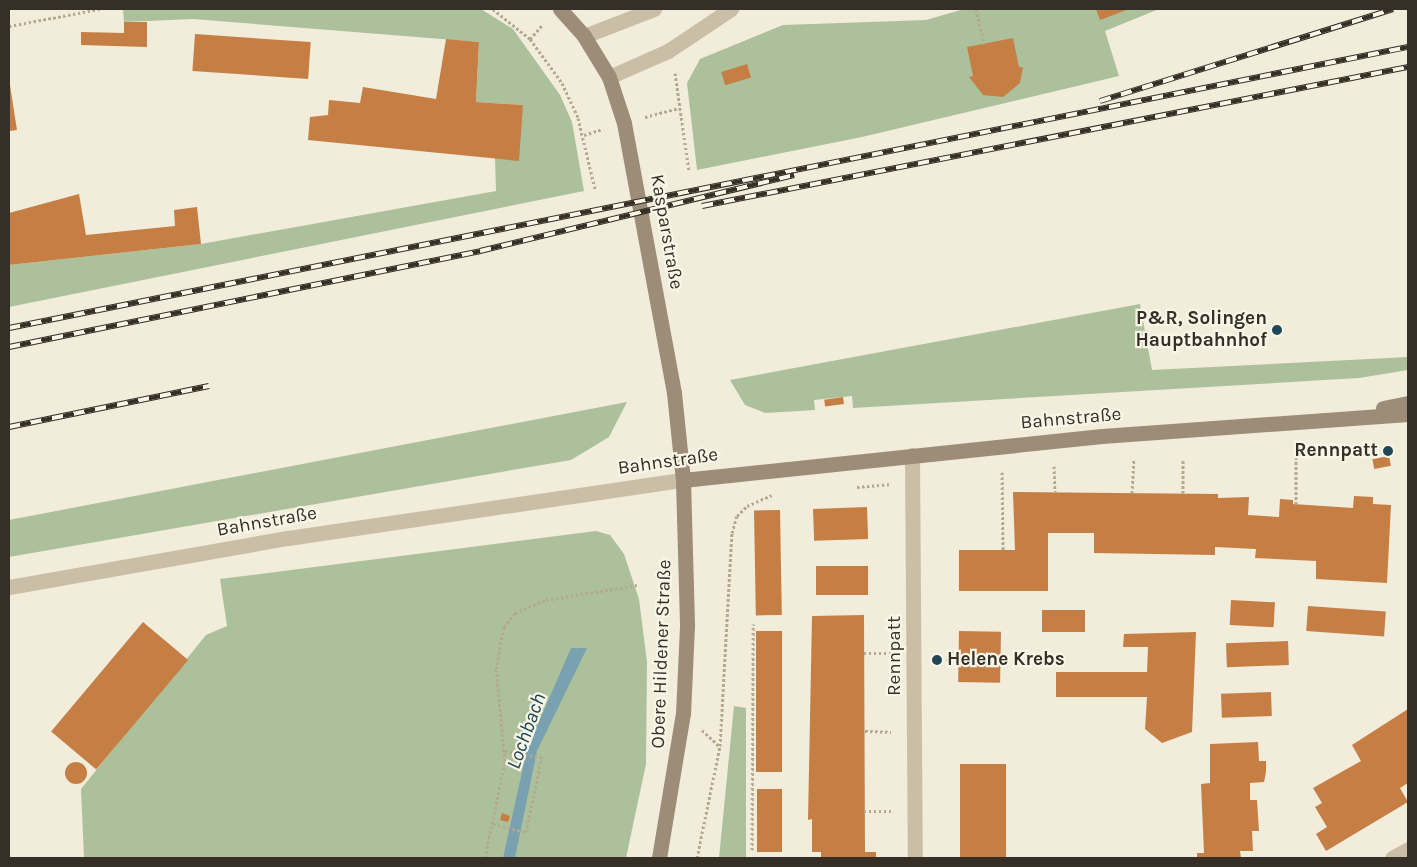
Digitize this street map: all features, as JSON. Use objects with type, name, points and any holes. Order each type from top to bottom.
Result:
[{"type":"main road","name":"Kasparstraße","points":[[560,9],[584,36],[609,77],[624,123],[674,393],[683,480]]},
{"type":"main road","name":"Bahnstraße","points":[[1337,417],[1408,403]]},
{"type":"main road","name":"Bahnstraße","points":[[683,480],[912,455],[1337,417],[1408,414]]},
{"type":"main road","name":"Obere Hildener Straße","points":[[659,858],[683,713],[687,626],[683,480]]},
{"type":"street","points":[[584,36],[654,9]]},
{"type":"street","points":[[609,77],[668,51],[731,9]]},
{"type":"street","name":"Rennpatt","points":[[912,455],[914,481],[915,858]]},
{"type":"street","name":"Bahnstraße","points":[[9,587],[288,538],[683,480]]},
{"type":"street","points":[[1392,858],[1408,849]]},
{"type":"path","points":[[9,26],[100,9]]},
{"type":"path","points":[[493,9],[530,39],[562,84],[578,118],[595,189]]},
{"type":"path","points":[[976,9],[984,44]]},
{"type":"path","points":[[675,75],[678,108],[689,171]]},
{"type":"path","points":[[624,123],[678,108]]},
{"type":"path","points":[[1296,455],[1296,504]]},
{"type":"path","points":[[1183,459],[1183,493]]},
{"type":"path","points":[[1132,493],[1134,460]]},
{"type":"path","points":[[1054,466],[1055,492]]},
{"type":"path","points":[[1002,472],[1002,550]]},
{"type":"path","points":[[847,488],[914,481]]},
{"type":"path","points":[[697,858],[720,746],[732,534],[737,516],[747,506],[780,493]]},
{"type":"path","points":[[485,858],[493,824],[504,751],[496,669],[504,627],[515,613],[546,600],[637,585]]},
{"type":"path","points":[[752,850],[753,624]]},
{"type":"path","points":[[493,824],[526,832],[542,756],[504,751]]},
{"type":"green space","points":[[123,9],[481,9],[513,29],[560,95],[572,122],[584,191],[9,307],[9,265],[201,244],[496,191],[495,158],[523,105],[476,102],[479,42],[193,19],[124,22]]},
{"type":"green space","points":[[964,9],[1159,9],[1105,31],[1119,76],[862,137],[697,170],[687,83],[700,59],[783,25],[926,20]]},
{"type":"green space","points":[[1140,304],[1152,370],[1408,357],[1408,370],[1359,378],[853,408],[852,396],[814,400],[815,410],[765,413],[745,405],[730,380]]},
{"type":"green space","points":[[627,402],[609,437],[571,460],[9,557],[9,520]]},
{"type":"green space","points":[[596,531],[610,535],[624,554],[639,599],[647,662],[646,764],[626,858],[84,858],[81,789],[206,635],[227,626],[220,579]]},
{"type":"green space","points":[[734,706],[746,708],[746,858],[719,858]]},
{"type":"water","points":[[571,648],[587,648],[537,751],[515,858],[503,858],[527,749]]},
{"type":"building","points":[[1096,9],[1129,9],[1100,20]]},
{"type":"building","points":[[124,22],[147,22],[147,47],[81,45],[81,32],[124,33]]},
{"type":"building","points":[[195,34],[311,42],[308,79],[192,71]]},
{"type":"building","points":[[1013,38],[1019,67],[1023,67],[1020,83],[1003,97],[983,95],[969,77],[973,76],[967,47]]},
{"type":"building","points":[[446,39],[479,42],[476,102],[523,105],[519,161],[308,140],[310,117],[328,115],[329,100],[360,103],[363,87],[436,99]]},
{"type":"building","points":[[747,64],[751,77],[725,85],[721,72]]},
{"type":"building","points":[[9,79],[17,130],[9,131]]},
{"type":"building","points":[[79,194],[86,235],[175,226],[174,210],[197,207],[201,244],[9,265],[9,213]]},
{"type":"building","points":[[843,397],[844,404],[825,407],[824,400]]},
{"type":"building","points":[[1389,456],[1391,466],[1374,469],[1372,459]]},
{"type":"building","points":[[1013,492],[1218,494],[1218,498],[1249,497],[1248,515],[1279,517],[1280,499],[1293,500],[1293,504],[1353,508],[1354,496],[1373,497],[1373,504],[1391,505],[1387,583],[1316,579],[1316,561],[1255,558],[1256,549],[1215,547],[1215,555],[1094,553],[1094,533],[1048,533],[1048,591],[959,591],[959,550],[1015,550]]},
{"type":"building","points":[[867,507],[868,539],[814,541],[813,509]]},
{"type":"building","points":[[754,510],[780,510],[782,615],[756,615]]},
{"type":"building","points":[[816,566],[868,566],[868,595],[816,595]]},
{"type":"building","points":[[1231,600],[1275,602],[1274,627],[1230,625]]},
{"type":"building","points":[[1308,606],[1386,611],[1384,636],[1306,631]]},
{"type":"building","points":[[1042,610],[1085,610],[1085,632],[1042,632]]},
{"type":"building","points":[[864,615],[865,852],[876,852],[876,858],[821,858],[821,852],[812,852],[812,819],[808,820],[812,616]]},
{"type":"building","points":[[143,622],[188,660],[96,769],[51,732]]},
{"type":"building","points":[[756,631],[782,631],[782,772],[756,772]]},
{"type":"building","points":[[959,631],[1001,632],[1000,683],[958,682]]},
{"type":"building","points":[[1196,632],[1192,732],[1162,743],[1145,729],[1147,697],[1056,697],[1056,672],[1147,672],[1148,647],[1123,647],[1124,634]]},
{"type":"building","points":[[1288,641],[1289,665],[1227,667],[1226,643]]},
{"type":"building","points":[[1271,692],[1272,716],[1222,718],[1221,694]]},
{"type":"building","points":[[1408,709],[1408,783],[1400,788],[1408,802],[1326,851],[1316,834],[1327,827],[1315,807],[1322,803],[1313,788],[1361,761],[1352,745]]},
{"type":"building","points":[[1258,742],[1259,761],[1266,761],[1266,772],[1264,782],[1250,783],[1250,800],[1257,800],[1259,831],[1252,831],[1253,851],[1240,851],[1241,858],[1197,858],[1197,853],[1204,853],[1201,784],[1210,783],[1210,744]]},
{"type":"building","points":[[72,762],[80,762],[87,769],[87,777],[80,784],[72,784],[65,777],[65,769]]},
{"type":"building","points":[[960,764],[1006,764],[1006,858],[960,858]]},
{"type":"building","points":[[757,789],[782,789],[782,852],[757,852]]},
{"type":"building","points":[[502,813],[510,816],[508,822],[500,820]]},
{"type":"railway","points":[[1100,101],[1393,9]]},
{"type":"railway","points":[[9,328],[1408,47]]},
{"type":"railway","points":[[702,206],[1408,67]]},
{"type":"railway","points":[[9,347],[480,251],[794,175]]},
{"type":"railway","points":[[9,427],[209,386]]},
{"type":"place","name":"P&R, Solingen Hauptbahnhof","points":[[1277,330]]},
{"type":"place","name":"Rennpatt","points":[[1388,451]]},
{"type":"place","name":"Helene Krebs","points":[[937,660]]},
{"type":"water label","name":"Lochbach","points":[[526,731]]}]
